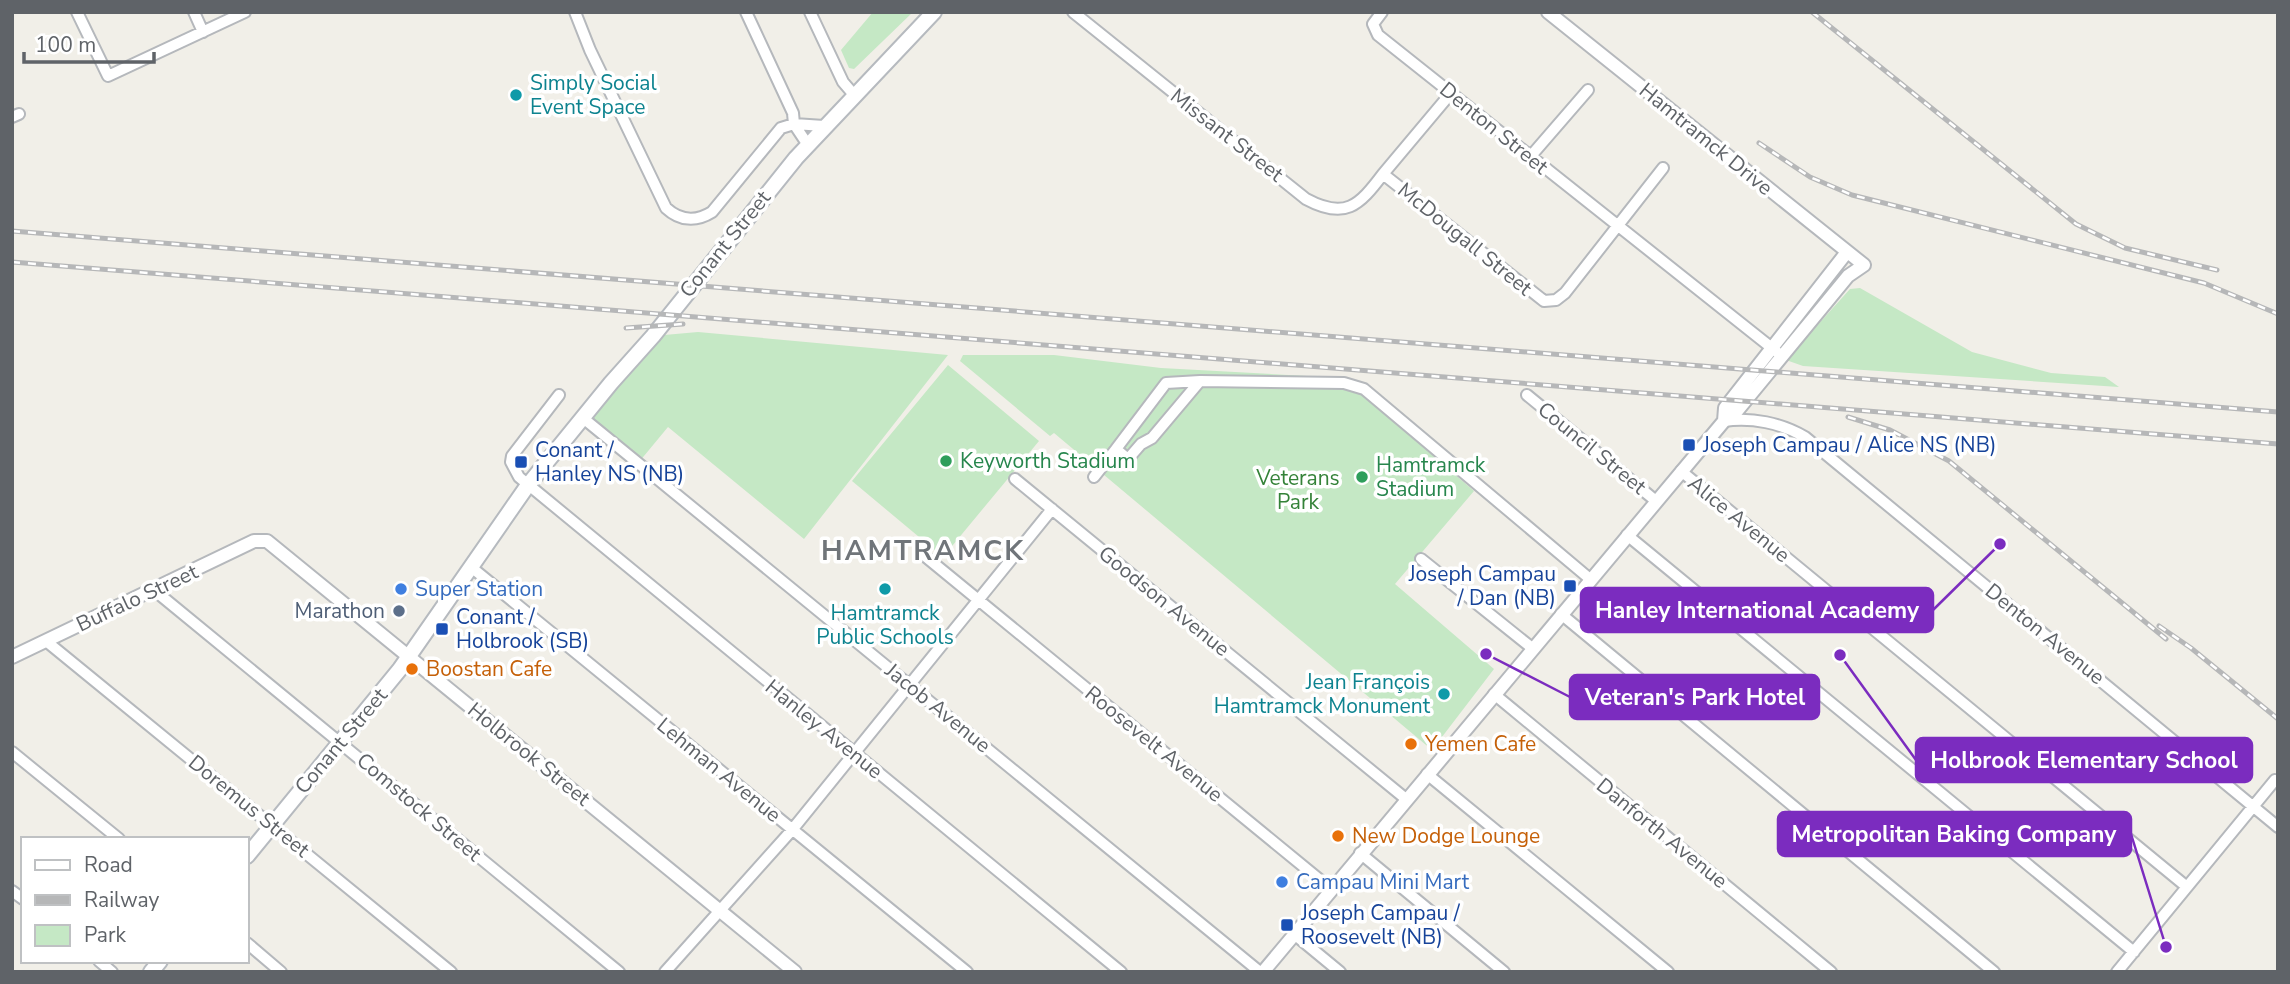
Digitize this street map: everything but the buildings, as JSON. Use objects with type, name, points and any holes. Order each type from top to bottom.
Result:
[{"type":"main road","name":"Conant Street","points":[[248,855],[410,656],[528,485],[808,145],[931,14]]},
{"type":"street","points":[[77,12],[108,76],[245,12]]},
{"type":"street","points":[[194,12],[203,32]]},
{"type":"street","points":[[575,12],[590,51],[666,208],[676,216],[697,219],[712,212],[781,128],[794,124],[824,127]]},
{"type":"street","points":[[746,12],[793,113],[794,124],[808,145]]},
{"type":"street","points":[[810,12],[843,82],[855,96]]},
{"type":"street","name":"Missant Street","points":[[1073,12],[1306,199],[1325,209],[1340,210],[1359,202],[1383,174]]},
{"type":"street","name":"Denton Street","points":[[1382,12],[1373,24],[1378,34],[1619,228]]},
{"type":"street","name":"Hamtramck Drive","points":[[1548,12],[1864,265],[1848,276],[1777,352]]},
{"type":"street","points":[[1530,157],[1588,90]]},
{"type":"street","name":"McDougall Street","points":[[1451,93],[1383,174],[1544,301],[1556,300],[1565,293],[1619,228]]},
{"type":"street","points":[[1663,168],[1619,228],[1777,352]]},
{"type":"street","points":[[1262,972],[1724,421],[1725,408],[1777,352],[1847,252]]},
{"type":"street","points":[[1116,449],[1128,459],[1140,444],[1152,438],[1200,381]]},
{"type":"street","points":[[1094,477],[1166,383],[1344,383],[1364,389],[1590,579]]},
{"type":"street","points":[[528,485],[516,474],[511,462],[512,456],[559,395]]},
{"type":"street","name":"Council Street","points":[[1527,395],[1656,501]]},
{"type":"street","name":"Jacob Avenue","points":[[583,418],[1262,972]]},
{"type":"street","name":"Denton Avenue","points":[[1724,421],[1773,423],[1787,426],[1805,437],[2253,806]]},
{"type":"street","name":"Alice Avenue","points":[[1681,471],[2186,887]]},
{"type":"street","name":"Goodson Avenue","points":[[1015,479],[1406,799]]},
{"type":"street","name":"Hanley Avenue","points":[[528,485],[1121,972]]},
{"type":"street","points":[[665,972],[792,830],[1052,509]]},
{"type":"street","points":[[1627,535],[2134,952]]},
{"type":"street","name":"Buffalo Street","points":[[12,657],[261,540]]},
{"type":"street","name":"Holbrook Street","points":[[261,540],[267,541],[410,656],[795,972]]},
{"type":"street","name":"Roosevelt Avenue","points":[[926,556],[1331,888]]},
{"type":"street","points":[[1421,559],[1532,648]]},
{"type":"street","name":"Lehman Avenue","points":[[471,568],[967,972]]},
{"type":"street","name":"Comstock Street","points":[[154,590],[619,972]]},
{"type":"street","points":[[1561,614],[1994,972]]},
{"type":"street","name":"Doremus Street","points":[[46,640],[451,972]]},
{"type":"street","name":"Danforth Avenue","points":[[1494,694],[1831,972]]},
{"type":"street","points":[[12,752],[118,837]]},
{"type":"street","points":[[1427,774],[1668,972]]},
{"type":"street","points":[[2117,972],[2275,780]]},
{"type":"street","points":[[2253,806],[2278,827]]},
{"type":"street","points":[[1360,853],[1504,972]]},
{"type":"street","points":[[1294,933],[1340,972]]},
{"type":"street","points":[[248,944],[281,972]]},
{"type":"green space","points":[[873,12],[913,12],[854,69],[849,68],[841,50]]},
{"type":"green space","points":[[1860,288],[1972,352],[2051,373],[2105,377],[2119,387],[1803,366],[1786,360],[1850,289]]},
{"type":"green space","points":[[698,332],[948,355],[804,539],[668,427],[639,462],[583,418],[653,336]]},
{"type":"green space","name":"Veterans Park","points":[[963,355],[1054,355],[1161,368],[1343,378],[1474,491],[1395,584],[1494,669],[1432,750],[1054,433],[1050,436],[960,361]]},
{"type":"green space","name":"Keyworth Stadium","points":[[948,365],[1039,441],[943,557],[852,481]]},
{"type":"railway","points":[[1812,12],[2076,224],[2125,248],[2217,270]]},
{"type":"railway","points":[[1759,143],[1810,177],[1852,195],[2204,283],[2278,314]]},
{"type":"railway","points":[[12,231],[2278,412]]},
{"type":"railway","points":[[12,262],[2278,444]]},
{"type":"railway","points":[[626,328],[683,324]]},
{"type":"railway","points":[[1848,417],[1890,430],[1949,461],[2166,639]]},
{"type":"railway","points":[[2159,626],[2191,648],[2278,719]]},
{"type":"place","name":"Simply Social Event Space","points":[[516,95]]},
{"type":"place","name":"Joseph Campau / Alice NS (NB)","points":[[1689,445]]},
{"type":"place","name":"Keyworth Stadium","points":[[946,461]]},
{"type":"place","name":"Conant / Hanley NS (NB)","points":[[521,462]]},
{"type":"place","name":"Hamtramck Stadium","points":[[1362,477]]},
{"type":"place","name":"Hanley International Academy","points":[[2000,544]]},
{"type":"place","name":"Joseph Campau / Dan (NB)","points":[[1570,586]]},
{"type":"place","name":"Super Station","points":[[401,589]]},
{"type":"place","name":"Hamtramck Public Schools","points":[[885,589]]},
{"type":"place","name":"Marathon","points":[[399,611]]},
{"type":"place","name":"Conant / Holbrook (SB)","points":[[442,629]]},
{"type":"place","name":"Veteran's Park Hotel","points":[[1486,654]]},
{"type":"place","name":"Holbrook Elementary School","points":[[1840,655]]},
{"type":"place","name":"Boostan Cafe","points":[[412,669]]},
{"type":"place","name":"Jean François Hamtramck Monument","points":[[1444,694]]},
{"type":"place","name":"Yemen Cafe","points":[[1411,744]]},
{"type":"place","name":"New Dodge Lounge","points":[[1338,836]]},
{"type":"place","name":"Campau Mini Mart","points":[[1282,882]]},
{"type":"place","name":"Joseph Campau / Roosevelt (NB)","points":[[1287,925]]},
{"type":"place","name":"Metropolitan Baking Company","points":[[2166,947]]},
{"type":"district","name":"HAMTRAMCK","points":[[923,550]]}]
